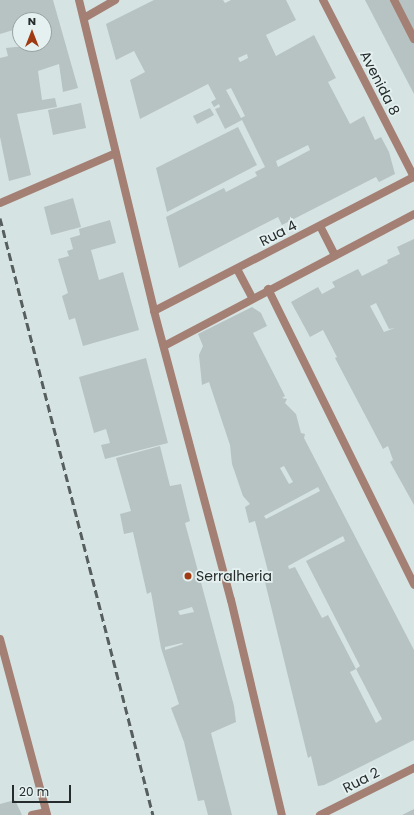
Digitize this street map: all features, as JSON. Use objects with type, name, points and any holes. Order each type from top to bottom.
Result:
[{"type":"street","points":[[79,0],[154,311],[232,600],[282,815]]},
{"type":"street","points":[[84,18],[115,0]]},
{"type":"street","name":"Avenida 8","points":[[323,0],[414,177]]},
{"type":"street","points":[[394,0],[414,39]]},
{"type":"street","points":[[0,203],[116,153]]},
{"type":"street","name":"Rua 4","points":[[154,311],[414,177]]},
{"type":"street","points":[[164,346],[252,297],[414,214]]},
{"type":"street","points":[[320,226],[335,255]]},
{"type":"street","points":[[237,269],[252,297]]},
{"type":"street","points":[[268,289],[414,585]]},
{"type":"street","points":[[0,639],[46,813],[32,815]]},
{"type":"street","name":"Rua 2","points":[[323,814],[414,768]]},
{"type":"building","points":[[0,0],[53,0],[78,88],[63,92],[59,64],[38,71],[42,100],[55,98],[57,107],[17,114],[31,175],[9,181],[0,137],[0,58],[8,56],[6,48],[12,47],[12,52],[52,52],[52,12],[12,12],[12,30],[0,34]]},
{"type":"building","points":[[154,0],[223,0],[225,3],[231,0],[286,0],[296,20],[266,35],[276,56],[314,35],[336,78],[328,82],[350,124],[364,116],[375,140],[381,137],[389,152],[395,174],[379,182],[376,177],[282,225],[278,217],[179,268],[166,217],[224,188],[226,192],[257,176],[255,172],[265,167],[242,120],[225,129],[215,109],[220,107],[219,104],[214,107],[211,102],[216,99],[208,84],[140,119],[130,80],[145,72],[134,51],[116,60],[106,24]],"holes":[[[247,54],[248,58],[240,62],[238,58]],[[231,88],[245,116],[241,118],[226,90]],[[308,145],[310,150],[278,167],[276,161]]]},
{"type":"building","points":[[365,0],[414,0],[414,94]]},
{"type":"building","points":[[81,103],[86,128],[53,135],[48,110]]},
{"type":"building","points":[[210,108],[214,115],[197,124],[193,116]]},
{"type":"building","points":[[238,127],[257,165],[167,212],[156,168]]},
{"type":"building","points":[[73,198],[81,227],[51,235],[44,207]]},
{"type":"building","points":[[110,220],[116,243],[91,250],[99,280],[123,272],[139,330],[83,346],[75,318],[69,320],[62,296],[68,293],[58,259],[69,256],[67,251],[73,249],[70,238],[80,235],[79,229]]},
{"type":"building","points":[[414,239],[414,505],[390,462],[393,460],[388,446],[383,449],[335,358],[337,357],[323,330],[310,337],[291,302],[318,287],[322,294],[335,287],[332,282],[358,269],[362,276],[388,263],[387,260],[400,254],[397,247]],"holes":[[[376,303],[389,329],[395,328],[384,332],[370,306]]]},
{"type":"building","points":[[252,307],[261,313],[267,326],[253,333],[285,396],[282,398],[287,399],[285,403],[296,414],[301,433],[305,434],[304,438],[414,650],[414,740],[324,785],[318,786],[311,756],[308,758],[265,582],[270,579],[255,521],[249,523],[245,507],[250,504],[243,496],[232,464],[230,445],[209,382],[202,385],[199,355],[203,346],[198,334]],"holes":[[[284,466],[293,482],[289,484],[280,468]],[[318,487],[320,491],[266,519],[264,516]],[[343,536],[345,541],[306,561],[360,666],[356,669],[328,615],[322,618],[295,567],[289,569],[288,566]],[[356,669],[382,719],[376,723],[350,672]]]},
{"type":"building","points":[[146,358],[168,443],[105,459],[101,445],[110,443],[106,429],[94,433],[79,377]]},
{"type":"building","points":[[160,446],[170,486],[181,484],[190,521],[185,523],[234,706],[236,722],[211,733],[232,815],[208,815],[204,800],[198,801],[184,742],[171,708],[179,704],[161,648],[151,592],[147,594],[133,532],[124,534],[120,514],[131,511],[116,458]],"holes":[[[192,607],[194,612],[180,615],[178,611]],[[183,644],[165,650],[165,647]]]},
{"type":"building","points":[[15,800],[22,815],[0,815],[0,804]]},
{"type":"building","points":[[414,809],[414,815],[402,815]]},
{"type":"railway","points":[[0,218],[153,815]]},
{"type":"place","name":"Serralheria","points":[[188,576]]}]
